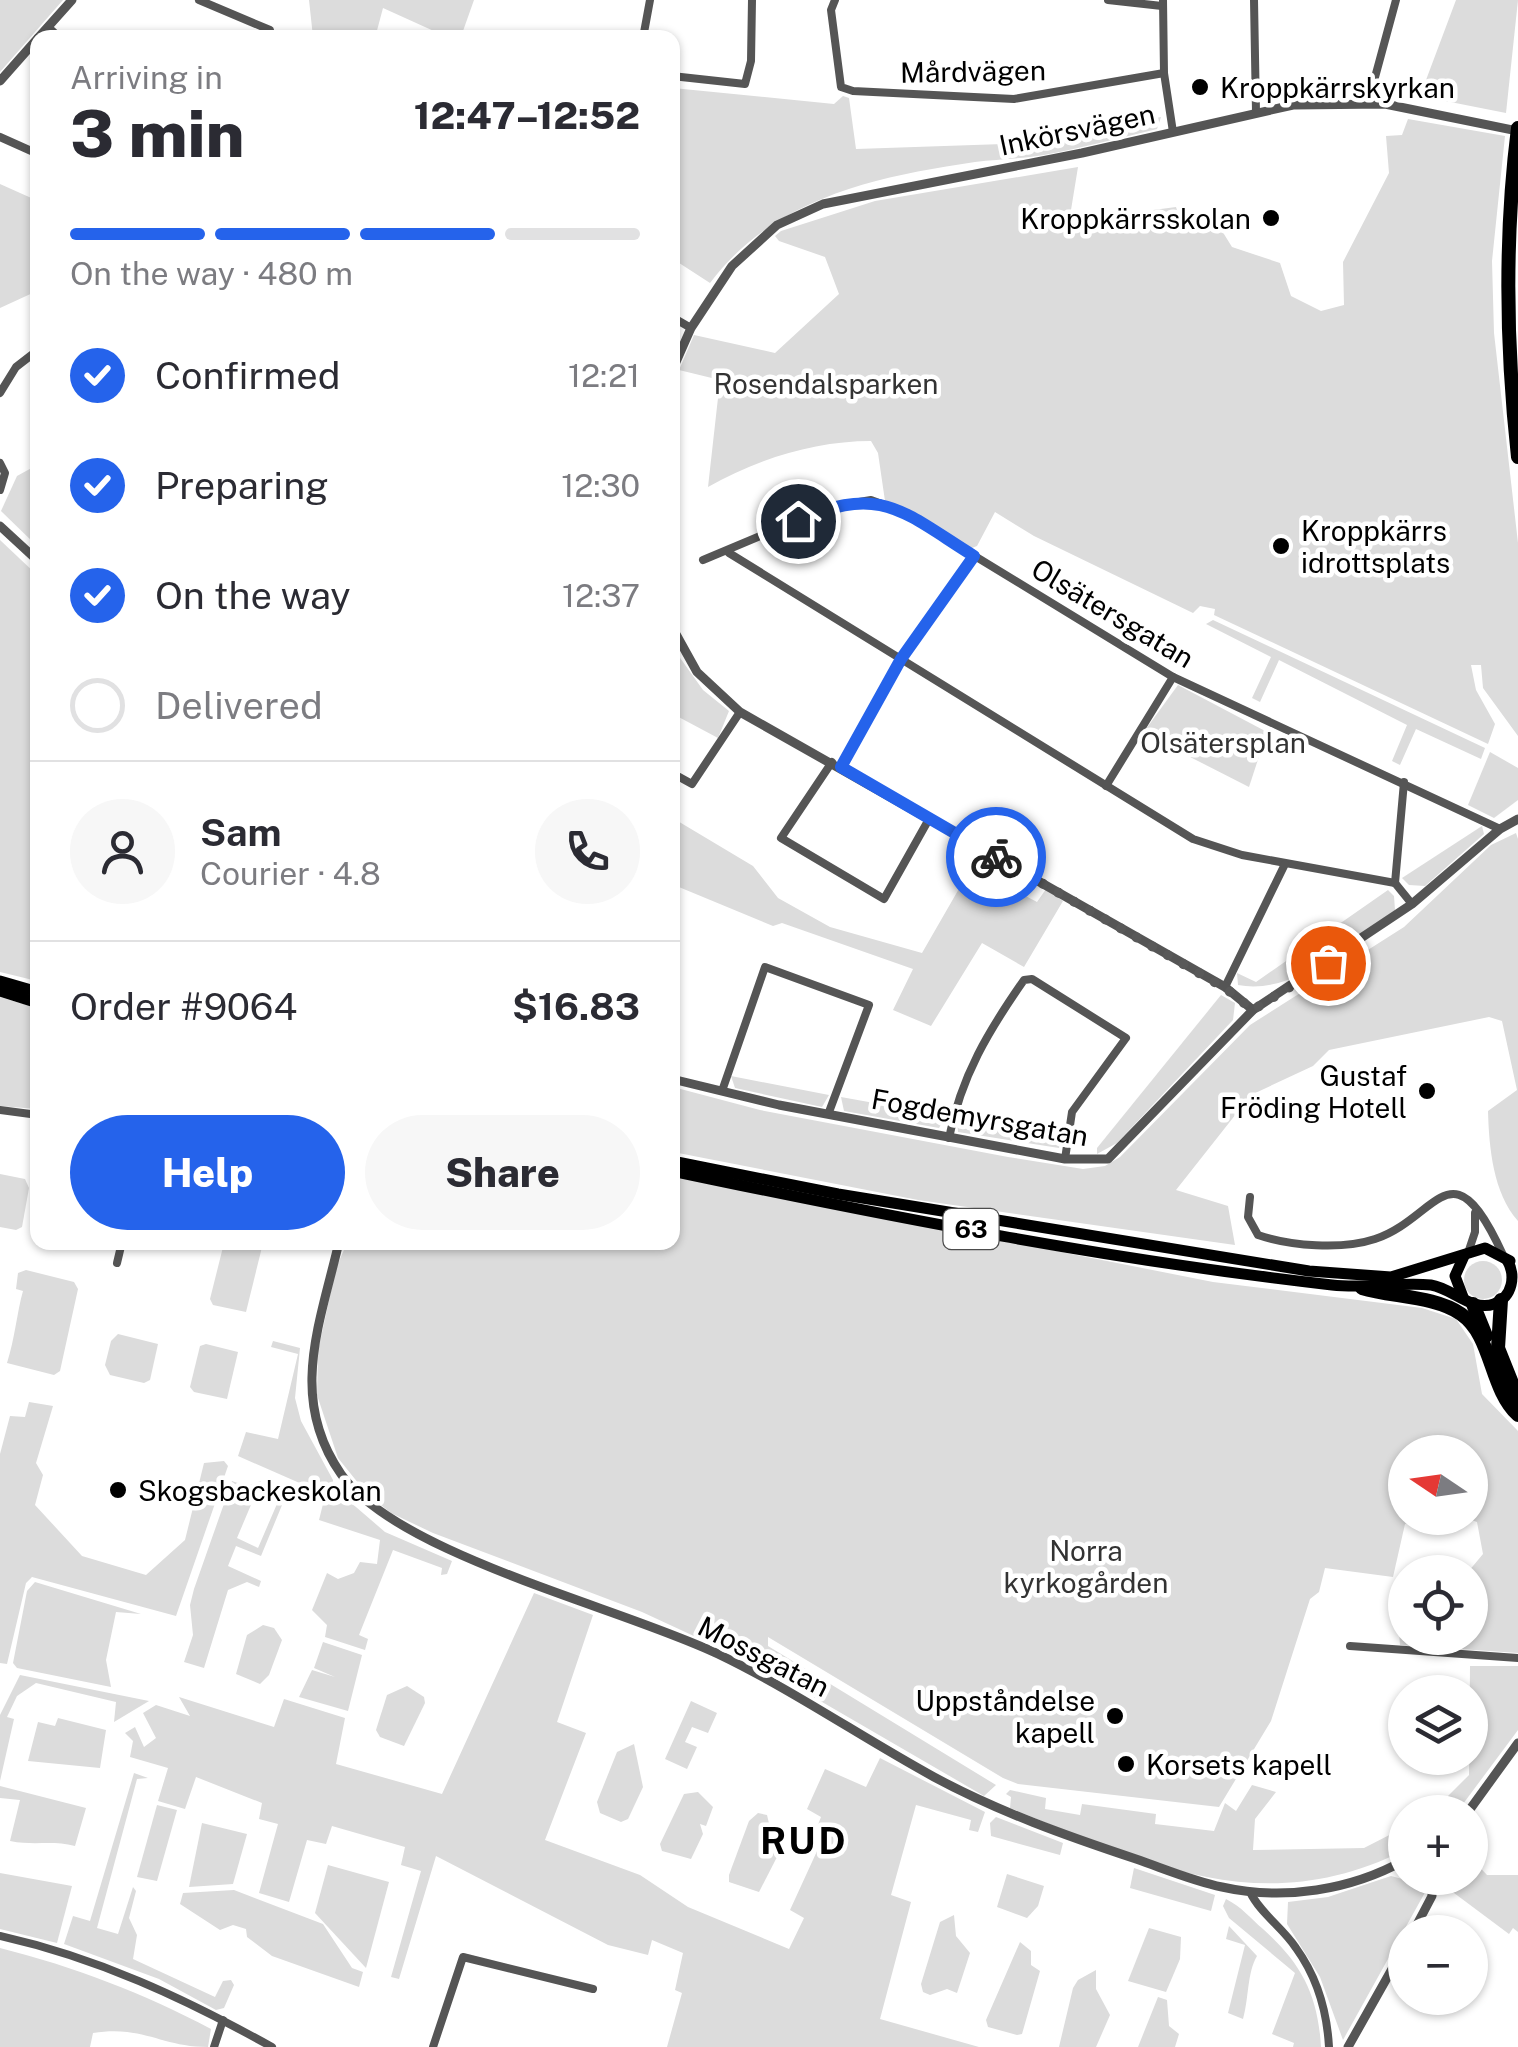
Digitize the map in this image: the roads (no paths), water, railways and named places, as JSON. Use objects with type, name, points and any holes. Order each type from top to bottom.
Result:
[{"type":"highway","points":[[1518,130],[1508,322],[1518,457]]},
{"type":"highway","points":[[1362,1288],[1461,1314],[1475,1331],[1499,1392],[1518,1416]]},
{"type":"highway","points":[[1502,1299],[1498,1348],[1518,1398]]},
{"type":"highway","points":[[1468,1300],[1486,1334],[1491,1370]]},
{"type":"main road","points":[[0,981],[30,990]]},
{"type":"main road","points":[[0,992],[30,1001]]},
{"type":"main road","name":"63","points":[[680,1163],[838,1194],[1309,1271],[1391,1277],[1485,1248],[1509,1260]]},
{"type":"main road","name":"63","points":[[680,1173],[916,1220],[1271,1278],[1362,1288],[1427,1285],[1488,1306],[1518,1296]]},
{"type":"main road","points":[[1466,1255],[1455,1276],[1468,1300]]},
{"type":"main road","points":[[1502,1299],[1513,1276],[1509,1260]]},
{"type":"street","points":[[45,30],[72,0]]},
{"type":"street","points":[[199,0],[270,30]]},
{"type":"street","points":[[645,30],[650,0]]},
{"type":"street","points":[[680,77],[745,84],[752,61],[752,0]]},
{"type":"street","points":[[1108,0],[1163,3],[1164,73],[1173,132]]},
{"type":"street","points":[[1254,0],[1256,112]]},
{"type":"street","points":[[1368,104],[1396,0]]},
{"type":"street","name":"Mårdvägen","points":[[834,1],[841,87],[882,95],[1014,99],[1164,73]]},
{"type":"street","points":[[250,24],[250,30]]},
{"type":"street","points":[[48,27],[51,30]]},
{"type":"street","points":[[0,80],[4,68],[30,45]]},
{"type":"street","name":"Inkörsvägen","points":[[680,353],[721,280],[751,245],[801,212],[823,204],[1293,105],[1368,104],[1436,111],[1518,130]]},
{"type":"street","points":[[0,136],[30,150]]},
{"type":"street","points":[[680,322],[691,328]]},
{"type":"street","points":[[0,392],[16,366],[30,356]]},
{"type":"street","points":[[0,463],[5,480],[0,490]]},
{"type":"street","name":"Olsätersgatan","points":[[704,560],[730,553],[829,507],[871,500],[900,510],[1173,676],[1500,829]]},
{"type":"street","points":[[0,526],[30,554]]},
{"type":"street","points":[[730,553],[1193,840],[1284,864],[1395,884],[1412,904]]},
{"type":"street","points":[[930,819],[884,898],[781,838],[836,764],[901,659],[974,556]]},
{"type":"street","points":[[680,642],[697,672],[740,712],[1225,988],[1253,1010]]},
{"type":"street","points":[[1106,786],[1173,676]]},
{"type":"street","points":[[680,777],[692,784],[740,712]]},
{"type":"street","points":[[1395,884],[1404,782]]},
{"type":"street","name":"Fogdemyrsgatan","points":[[680,1081],[949,1138],[1065,1159],[1108,1159],[1253,1010],[1412,904],[1500,829],[1518,819]]},
{"type":"street","points":[[1225,988],[1284,864]]},
{"type":"street","points":[[722,1091],[766,967],[869,1005],[830,1112]]},
{"type":"street","points":[[949,1138],[955,1108],[976,1053],[1027,978],[1126,1038],[1072,1112],[1065,1159]]},
{"type":"street","points":[[0,1110],[30,1114]]},
{"type":"street","points":[[1250,1197],[1248,1217],[1252,1231],[1264,1237],[1312,1244],[1374,1240],[1442,1194],[1460,1196],[1474,1209],[1509,1260]]},
{"type":"street","points":[[1466,1255],[1475,1232],[1474,1209]]},
{"type":"street","points":[[117,1263],[120,1250]]},
{"type":"street","name":"Mossgatan","points":[[336,1250],[316,1344],[310,1401],[320,1436],[339,1472],[381,1514],[432,1541],[714,1652],[1001,1810],[1200,1881],[1250,1892],[1328,1888],[1388,1866]]},
{"type":"street","points":[[1350,1646],[1518,1658]]},
{"type":"street","points":[[1480,1795],[1518,1742]]},
{"type":"street","points":[[1250,1892],[1296,1947],[1314,1979],[1324,2012],[1328,2047]]},
{"type":"street","points":[[0,1936],[60,1949],[130,1974],[272,2047]]},
{"type":"street","points":[[433,2047],[463,1957],[594,1989]]},
{"type":"street","points":[[1348,2047],[1388,1976]]},
{"type":"street","points":[[214,2047],[223,2020]]},
{"type":"place","name":"Kroppkärrskyrkan","points":[[1200,87]]},
{"type":"place","name":"Kroppkärrsskolan","points":[[1271,218]]},
{"type":"place","name":"Kroppkärrs idrottsplats","points":[[1281,546]]},
{"type":"place","name":"Gustaf Fröding Hotell","points":[[1427,1091]]},
{"type":"place","name":"Skogsbackeskolan","points":[[118,1490]]},
{"type":"place","name":"Uppståndelse kapell","points":[[1115,1716]]},
{"type":"place","name":"Korsets kapell","points":[[1126,1764]]},
{"type":"district","name":"RUD","points":[[804,1840]]},
{"type":"park label","name":"Rosendalsparken","points":[[826,383]]},
{"type":"park label","name":"Olsätersplan","points":[[1223,742]]},
{"type":"park label","name":"Norra kyrkogården","points":[[1086,1566]]}]
